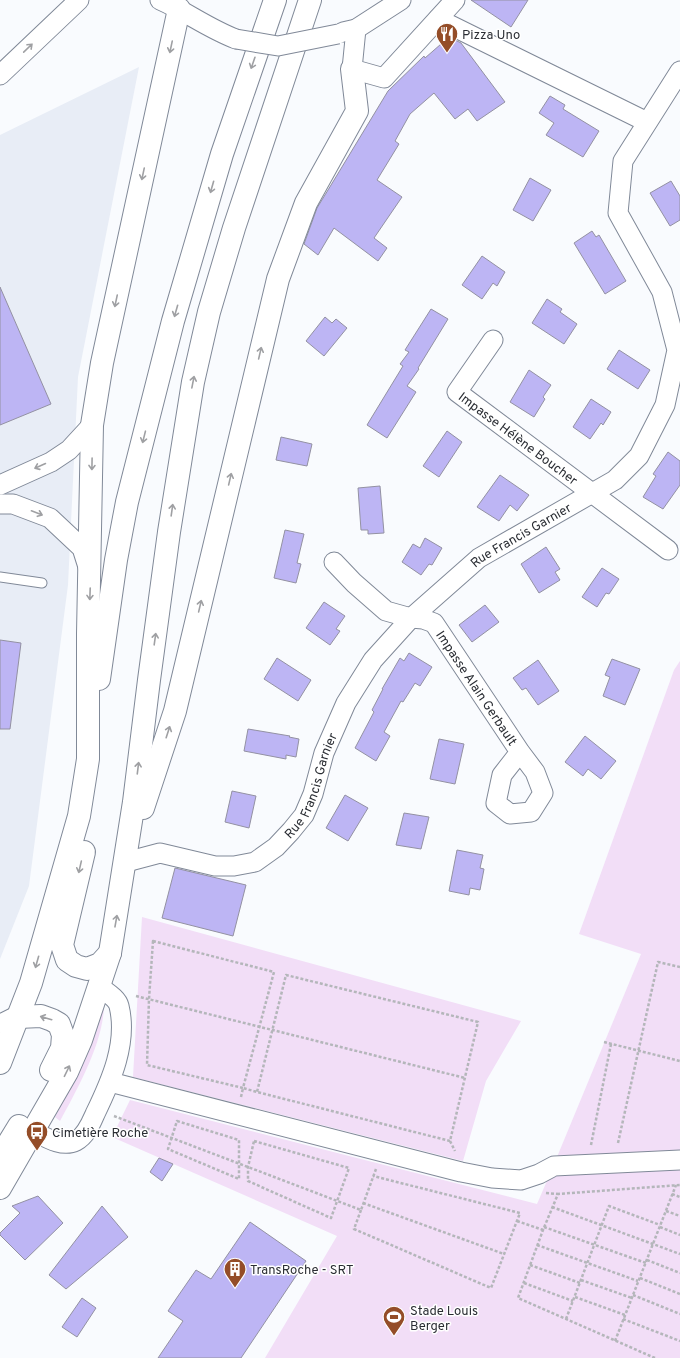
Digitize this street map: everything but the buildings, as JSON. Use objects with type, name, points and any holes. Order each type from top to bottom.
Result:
[{"type":"main road","points":[[0,1064],[6,1023],[31,984],[79,816],[116,560],[127,502],[173,320],[222,154],[275,0]]},
{"type":"main road","points":[[0,1188],[67,1072],[81,1040],[100,987],[110,953],[126,862],[167,548],[193,382],[209,312],[234,228],[310,0]]},
{"type":"main road","points":[[110,953],[100,964],[87,969],[76,966],[67,960],[62,946],[92,818],[88,753],[92,425],[102,363],[173,3]]},
{"type":"main road","points":[[126,862],[175,711],[278,279],[306,203],[357,111],[352,69]]},
{"type":"main road","points":[[0,1158],[30,1110],[62,1048],[63,1035],[59,1024],[42,1016],[6,1023]]},
{"type":"street","points":[[0,75],[79,0]]},
{"type":"street","points":[[173,3],[217,32],[236,39],[278,46],[356,29],[401,0]]},
{"type":"street","points":[[356,29],[352,69],[384,78],[455,0]]},
{"type":"street","points":[[438,19],[647,122]]},
{"type":"street","name":"Rue Francis Garnier","points":[[126,862],[160,853],[214,866],[234,866],[255,862],[276,847],[291,832],[304,815],[313,794],[324,753],[346,703],[373,660],[411,618],[479,558],[615,480],[640,456],[665,405],[677,350],[662,292],[618,213],[623,161],[680,71]]},
{"type":"street","name":"Impasse Hélène Boucher","points":[[492,340],[457,392],[592,493]]},
{"type":"street","points":[[0,485],[51,462],[69,450],[92,425]]},
{"type":"street","points":[[592,493],[668,550]]},
{"type":"street","points":[[0,504],[13,504],[50,518],[82,548],[90,573]]},
{"type":"street","name":"Impasse Alain Gerbault","points":[[334,562],[354,583],[386,610],[434,623],[520,752]]},
{"type":"street","points":[[33,1131],[50,1140],[63,1143],[76,1141],[87,1130],[97,1110],[110,1082],[118,1055],[121,1028],[119,1004],[110,994],[100,987]]},
{"type":"street","points":[[110,1082],[461,1172],[492,1178],[521,1180],[539,1174],[554,1166],[680,1160]]},
{"type":"lane","points":[[0,577],[42,583]]},
{"type":"path","points":[[243,1088],[274,972],[153,941],[147,1064],[243,1088],[257,1092],[450,1141],[478,1022],[286,974],[257,1092]]},
{"type":"path","points":[[616,1150],[658,962],[680,967]]},
{"type":"path","points":[[119,1004],[132,996],[149,999],[259,1028],[465,1078]]},
{"type":"path","points":[[604,1042],[680,1061]]},
{"type":"path","points":[[590,1150],[611,1044]]},
{"type":"path","points":[[97,1110],[361,1210]]},
{"type":"path","points":[[177,1121],[239,1140],[240,1164],[239,1179],[168,1149],[177,1121]]},
{"type":"path","points":[[254,1141],[349,1168],[331,1218],[248,1181],[248,1167],[254,1141]]},
{"type":"path","points":[[373,1176],[520,1213],[491,1288],[354,1229],[363,1203],[373,1176],[382,1152]]},
{"type":"path","points":[[615,1341],[676,1185]]},
{"type":"path","points":[[655,1358],[518,1298],[543,1228],[558,1194],[680,1185]]},
{"type":"path","points":[[672,1194],[680,1197]]},
{"type":"path","points":[[363,1203],[504,1254]]},
{"type":"path","points":[[566,1319],[609,1206],[680,1235]]},
{"type":"path","points":[[552,1207],[680,1254]]},
{"type":"path","points":[[666,1211],[680,1216]]},
{"type":"path","points":[[517,1221],[594,1244],[680,1273]]},
{"type":"path","points":[[537,1246],[680,1294]]},
{"type":"path","points":[[530,1265],[632,1296],[680,1314]]},
{"type":"path","points":[[524,1283],[573,1301]]},
{"type":"path","points":[[575,1297],[625,1315]]},
{"type":"path","points":[[624,1319],[680,1341]]},
{"type":"shaded area","points":[[139,67],[78,377],[68,585],[29,886],[0,959],[0,135]]},
{"type":"shaded area","points":[[680,661],[680,1151],[557,1157],[641,954],[579,934],[674,670]]},
{"type":"shaded area","points":[[142,917],[521,1021],[486,1081],[463,1161],[133,1077]]},
{"type":"shaded area","points":[[104,1006],[103,1020],[94,1050],[82,1080],[60,1121],[55,1117],[82,1063]]},
{"type":"shaded area","points":[[130,1100],[537,1204],[549,1176],[680,1170],[680,1358],[265,1358],[337,1236],[112,1137]]},
{"type":"place","name":"Pizza Uno","points":[[447,54]]},
{"type":"place","name":"Cimetière Roche","points":[[37,1152]]},
{"type":"place","name":"TransRoche - SRT","points":[[235,1288]]},
{"type":"place","name":"Stade Louis Berger","points":[[394,1336]]}]
